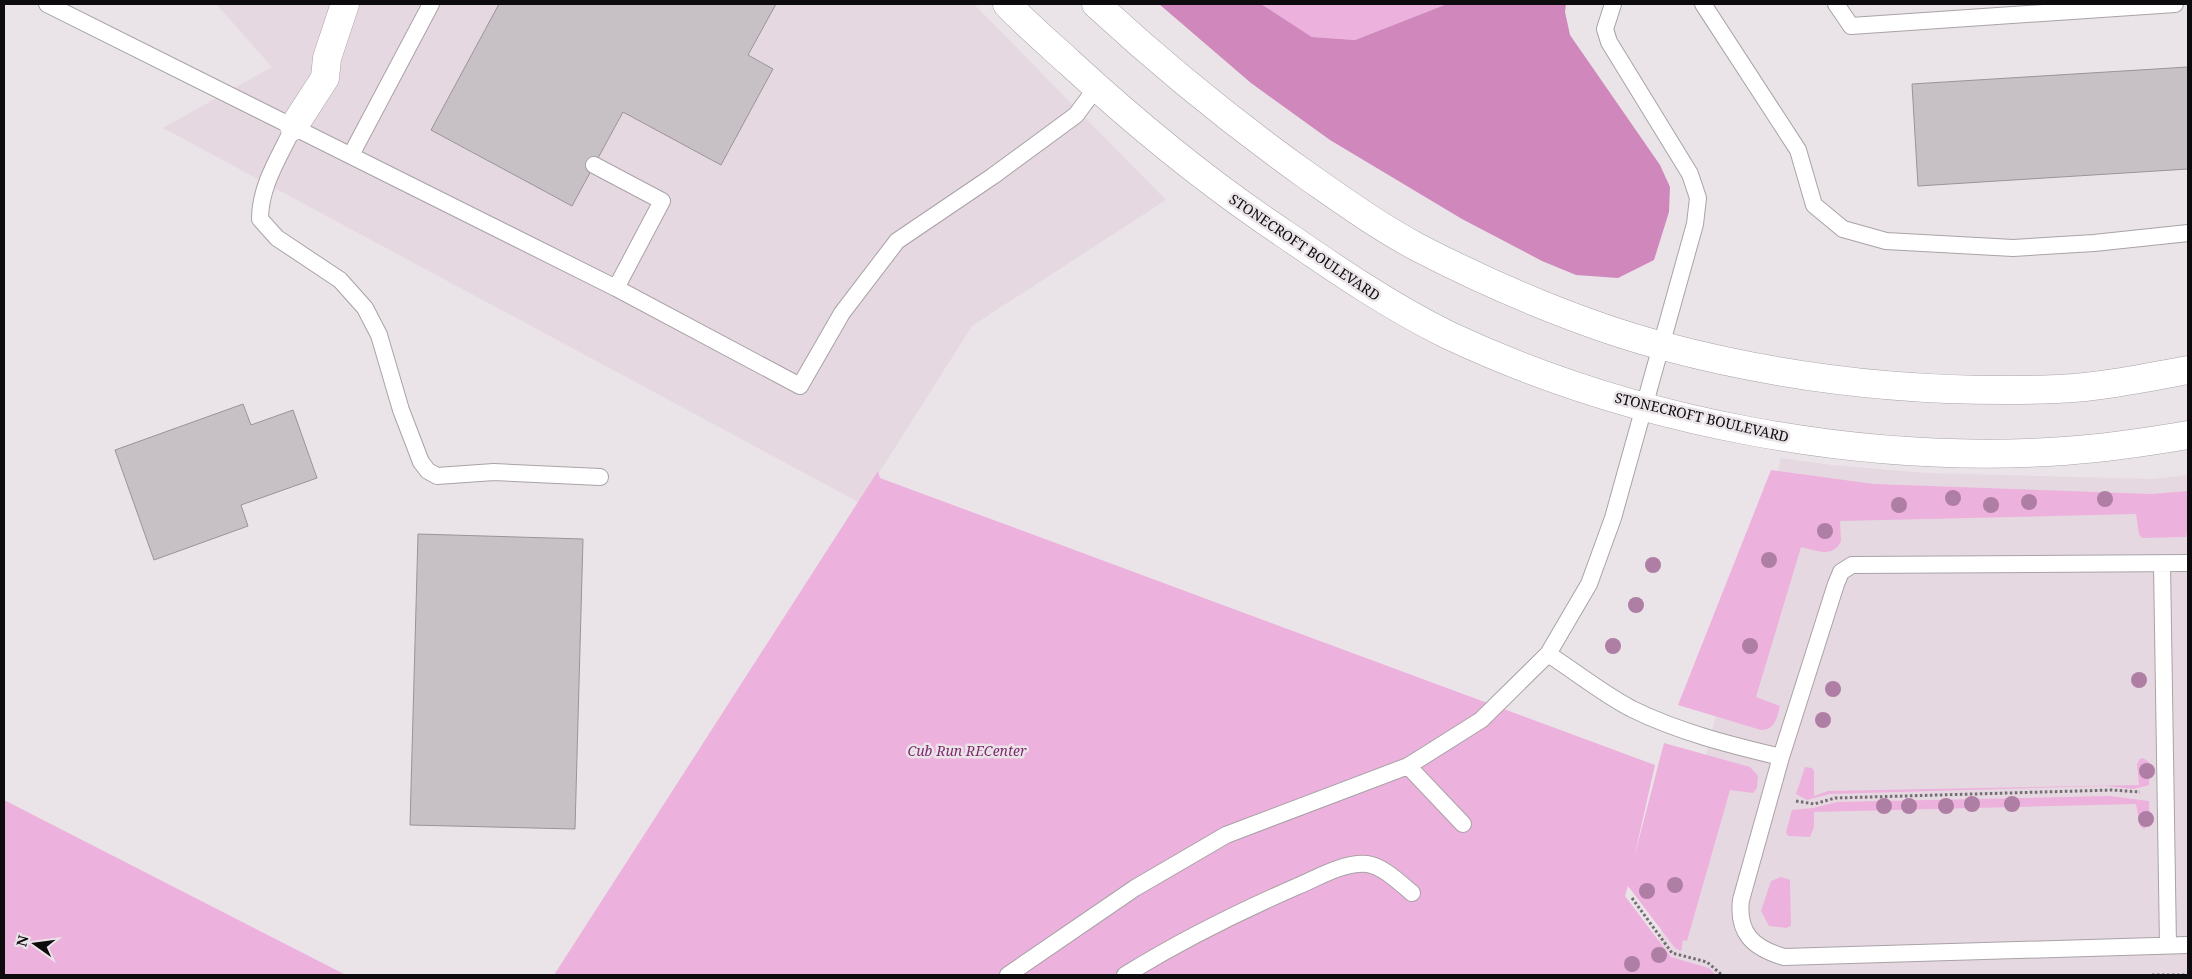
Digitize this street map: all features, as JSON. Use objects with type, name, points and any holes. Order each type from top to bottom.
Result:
[{"type":"main road","points":[[294,126],[324,78],[327,58],[345,4]]},
{"type":"main road","name":"STONECROFT BOULEVARD","points":[[1007,4],[1096,88],[1165,148],[1215,187],[1363,288],[1446,334],[1527,369],[1643,406],[1755,432],[1850,447],[1944,453],[2062,451],[2188,436]]},
{"type":"main road","points":[[1096,4],[1168,69],[1209,102],[1262,143],[1361,214],[1417,246],[1489,280],[1570,315],[1660,346],[1741,365],[1821,378],[1893,386],[2059,389],[2188,370]]},
{"type":"lane","points":[[47,4],[616,288],[800,386],[842,313],[897,241],[993,176],[1076,115],[1096,88]]},
{"type":"lane","points":[[352,155],[431,4]]},
{"type":"lane","points":[[1008,975],[1135,888],[1226,835],[1408,766],[1481,720],[1548,654],[1589,584],[1613,518],[1695,224],[1698,198],[1690,174],[1609,42],[1604,29],[1614,4]]},
{"type":"lane","points":[[1703,4],[1798,150],[1814,205],[1843,229],[1886,241],[2013,248],[2094,244],[2188,233]]},
{"type":"lane","points":[[1836,4],[1851,26],[2175,4]]},
{"type":"lane","points":[[294,126],[260,200],[260,220],[277,238],[340,280],[366,308],[379,335],[402,410],[422,462],[428,471],[437,476],[494,472],[600,477]]},
{"type":"lane","points":[[594,165],[662,201],[616,288]]},
{"type":"lane","points":[[2188,563],[1852,565],[1842,572],[1836,584],[1781,757],[1741,900],[1739,917],[1745,933],[1768,953],[1784,957],[2188,945]]},
{"type":"lane","points":[[2162,564],[2168,946]]},
{"type":"lane","points":[[1548,654],[1630,708],[1662,723],[1723,743],[1781,757]]},
{"type":"lane","points":[[1408,766],[1463,824]]},
{"type":"lane","points":[[1125,975],[1165,950],[1265,900],[1355,864],[1369,864],[1381,869],[1412,893]]},
{"type":"path","points":[[1796,801],[1814,804],[1834,798],[2112,790],[2150,793]]},
{"type":"path","points":[[1632,898],[1672,953],[1707,962],[1722,975]]},
{"type":"path","points":[[2152,975],[2188,975]]},
{"type":"shaded area","points":[[216,4],[974,4],[1166,200],[972,326],[860,503],[163,128],[272,67]]},
{"type":"shaded area","points":[[1159,4],[1261,4],[1312,37],[1355,40],[1447,4],[1566,4],[1565,12],[1570,35],[1660,165],[1670,187],[1669,212],[1654,260],[1618,278],[1576,275],[1542,261],[1462,219],[1330,140],[1251,83]]},
{"type":"shaded area","points":[[1781,458],[1832,465],[1926,473],[2153,479],[2188,475],[2188,975],[1650,975]]},
{"type":"green space","points":[[1261,4],[1447,4],[1355,40],[1312,37]]},
{"type":"green space","points":[[1771,470],[1874,484],[2152,494],[2188,491],[2187,532],[2186,537],[2142,538],[2139,534],[2136,514],[1840,521],[1841,541],[1838,547],[1829,552],[1823,552],[1801,547],[1756,697],[1780,706],[1772,726],[1761,730],[1678,705]]},
{"type":"green space","name":"Cub Run RECenter","points":[[878,471],[880,478],[1655,765],[1634,858],[1664,743],[1750,767],[1758,776],[1757,788],[1753,793],[1730,790],[1687,941],[1683,940],[1681,951],[1675,948],[1628,886],[1625,896],[1671,957],[1709,968],[1716,975],[554,975]]},
{"type":"green space","points":[[2143,758],[2149,762],[2149,785],[2134,789],[2105,786],[1830,794],[1807,800],[1796,794],[1805,767],[1812,768],[1814,771],[1814,796],[1828,791],[2139,785],[2137,764]]},
{"type":"green space","points":[[2110,796],[2149,801],[2150,816],[2147,827],[2144,829],[2140,826],[2136,804],[1814,812],[1814,827],[1810,837],[1788,836],[1786,832],[1792,810],[1813,808],[1837,802]]},
{"type":"green space","points":[[4,800],[346,975],[4,975]]},
{"type":"green space","points":[[1781,877],[1790,880],[1791,926],[1786,928],[1769,926],[1761,911],[1771,881]]},
{"type":"building","points":[[499,4],[776,4],[748,55],[773,69],[721,165],[623,112],[572,206],[431,130]]},
{"type":"building","points":[[2188,67],[2188,169],[1918,186],[1912,84]]},
{"type":"building","points":[[243,404],[251,425],[293,410],[317,478],[241,505],[248,526],[154,560],[115,450]]},
{"type":"building","points":[[418,534],[583,539],[575,829],[410,825]]}]
